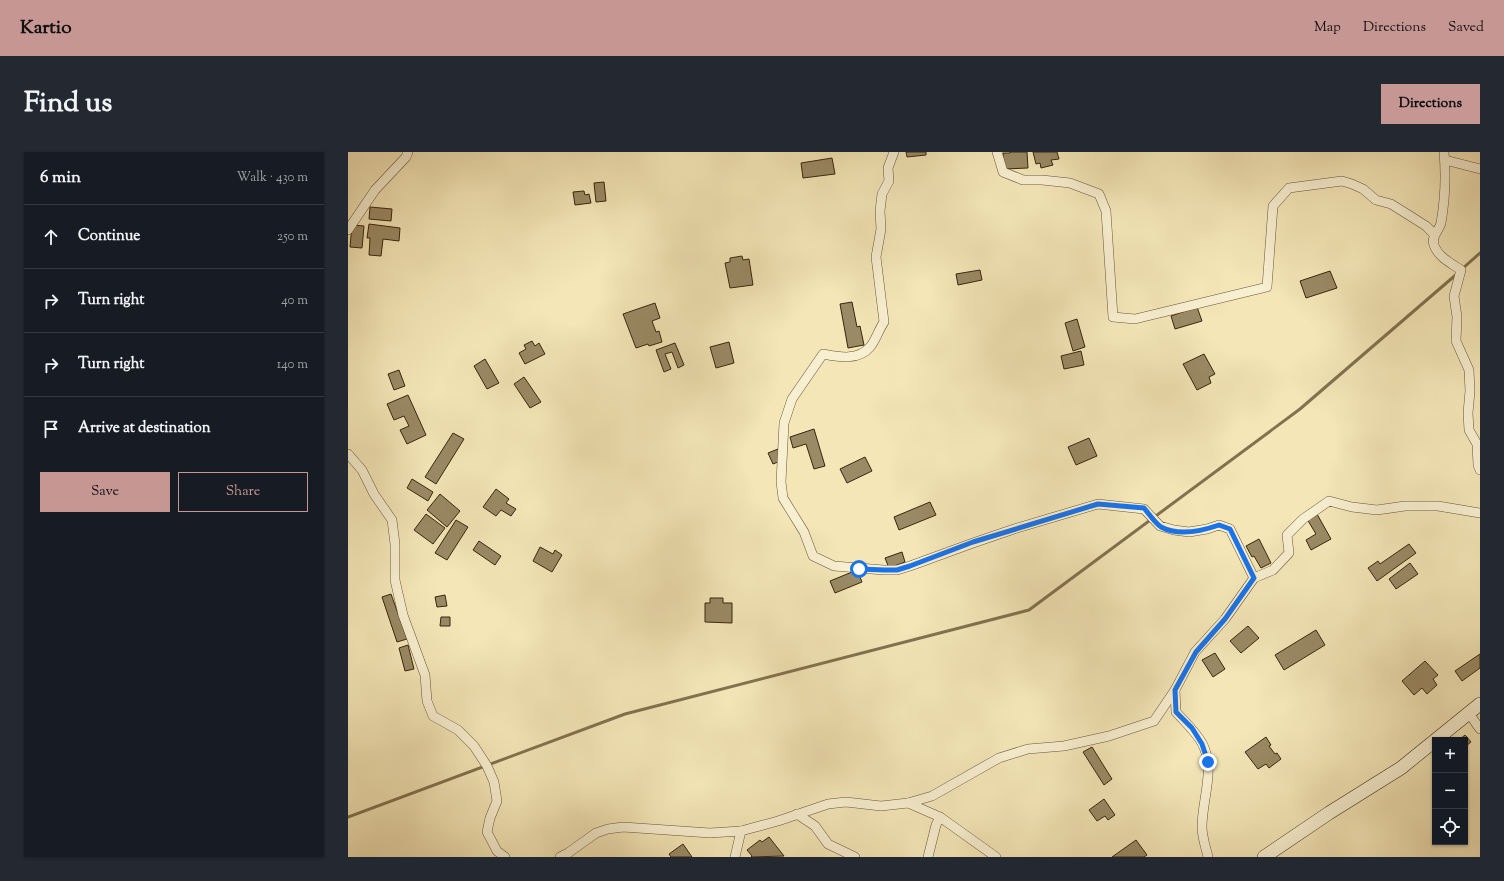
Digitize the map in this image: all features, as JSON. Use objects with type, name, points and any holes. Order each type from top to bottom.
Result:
[{"type":"street","points":[[348,230],[375,190],[406,157],[408,152]]},
{"type":"street","points":[[894,152],[888,168],[889,181],[882,194],[880,211],[881,229],[876,257],[884,322],[878,330],[870,347],[856,357],[823,354],[792,399],[784,423],[781,482],[784,498],[804,532],[812,556],[834,566],[897,570],[1007,531],[1098,504],[1144,508],[1160,526],[1174,530],[1189,532],[1219,525],[1230,529],[1254,578]]},
{"type":"street","points":[[997,152],[1002,172],[1023,180],[1042,180],[1070,183],[1099,194],[1106,211],[1114,317],[1135,319],[1267,287],[1273,206],[1289,188],[1342,181],[1352,184],[1362,189],[1376,200],[1391,204],[1426,226],[1434,234]]},
{"type":"street","points":[[1480,169],[1444,156],[1444,204],[1440,227],[1434,234],[1434,244],[1438,254],[1461,270],[1454,296],[1457,317],[1456,341],[1469,370],[1469,430],[1477,444],[1478,465],[1480,470]]},
{"type":"street","points":[[348,454],[362,470],[374,494],[392,520],[395,544],[395,580],[403,616],[425,675],[428,701],[433,716],[458,730],[474,746],[487,766],[494,782],[497,800],[490,818],[487,832],[497,851],[505,857]]},
{"type":"street","points":[[560,857],[596,833],[608,829],[624,827],[663,831],[710,833],[741,831],[778,822],[828,804],[846,802],[881,806],[908,803],[932,796],[999,758],[1028,748],[1064,746],[1109,736],[1154,721],[1175,690],[1196,652],[1225,619],[1254,578],[1273,570],[1289,553],[1288,535],[1303,518],[1329,501],[1352,507],[1377,510],[1405,506],[1438,506],[1480,513]]},
{"type":"street","points":[[1175,690],[1176,712],[1192,728],[1202,744],[1208,762],[1208,780],[1202,828],[1208,857]]},
{"type":"street","points":[[1264,857],[1401,768],[1468,712],[1480,704]]},
{"type":"street","points":[[1468,712],[1480,729]]},
{"type":"street","points":[[908,803],[940,817],[996,857]]},
{"type":"street","points":[[797,814],[815,826],[828,844],[855,857]]},
{"type":"street","points":[[928,857],[936,825],[940,817]]},
{"type":"street","points":[[735,857],[741,831]]},
{"type":"building","points":[[906,152],[926,152],[926,155],[907,157]]},
{"type":"building","points":[[1027,152],[1028,168],[1004,169],[1003,153]]},
{"type":"building","points":[[1033,152],[1057,152],[1059,159],[1051,160],[1053,165],[1041,168],[1040,163],[1036,164]]},
{"type":"building","points":[[832,158],[835,174],[803,178],[801,163]]},
{"type":"building","points":[[604,182],[606,201],[596,202],[594,183]]},
{"type":"building","points":[[584,191],[585,195],[589,194],[591,203],[575,205],[573,192]]},
{"type":"building","points":[[370,207],[392,209],[391,221],[369,219]]},
{"type":"building","points":[[369,224],[400,228],[399,241],[383,239],[381,256],[369,255],[370,238],[367,238]]},
{"type":"building","points":[[352,225],[364,226],[362,248],[350,247]]},
{"type":"building","points":[[742,256],[743,260],[749,259],[753,285],[730,288],[725,263],[730,262],[730,258]]},
{"type":"building","points":[[980,270],[982,280],[958,285],[956,274]]},
{"type":"building","points":[[1330,271],[1337,288],[1306,298],[1300,281]]},
{"type":"building","points":[[852,302],[857,327],[860,326],[864,345],[848,348],[840,304]]},
{"type":"building","points":[[655,303],[660,318],[652,321],[656,332],[659,331],[662,342],[636,348],[623,314]]},
{"type":"building","points":[[1197,307],[1202,321],[1175,329],[1171,316]]},
{"type":"building","points":[[1077,319],[1085,347],[1073,351],[1065,323]]},
{"type":"building","points":[[532,341],[535,346],[539,343],[545,354],[525,364],[519,353],[526,349],[524,345]]},
{"type":"building","points":[[729,342],[734,363],[716,368],[710,347]]},
{"type":"building","points":[[675,343],[684,365],[678,368],[672,352],[665,354],[671,369],[664,372],[656,350]]},
{"type":"building","points":[[1081,351],[1084,365],[1064,369],[1061,356]]},
{"type":"building","points":[[1204,354],[1215,374],[1209,377],[1211,383],[1197,390],[1183,364]]},
{"type":"building","points":[[485,359],[499,383],[487,389],[474,366]]},
{"type":"building","points":[[399,370],[405,386],[394,390],[388,374]]},
{"type":"building","points":[[524,377],[541,402],[530,408],[514,384]]},
{"type":"building","points":[[408,395],[426,435],[407,444],[400,430],[409,426],[404,416],[394,420],[387,404]]},
{"type":"building","points":[[814,429],[825,466],[814,469],[806,444],[793,448],[790,437]]},
{"type":"building","points":[[453,433],[464,439],[436,484],[425,477]]},
{"type":"building","points":[[1089,438],[1097,456],[1076,465],[1068,447]]},
{"type":"building","points":[[778,449],[783,460],[773,464],[768,453]]},
{"type":"building","points":[[865,457],[872,471],[847,483],[840,469]]},
{"type":"building","points":[[412,479],[433,492],[428,501],[407,488]]},
{"type":"building","points":[[496,489],[509,499],[506,503],[516,509],[511,516],[501,510],[496,516],[483,507]]},
{"type":"building","points":[[440,494],[460,511],[447,527],[427,510]]},
{"type":"building","points":[[930,502],[936,515],[899,530],[894,517]]},
{"type":"building","points":[[426,514],[445,528],[433,544],[414,530]]},
{"type":"building","points":[[1317,514],[1331,539],[1311,550],[1306,540],[1316,534],[1307,519]]},
{"type":"building","points":[[456,520],[468,527],[447,560],[435,553]]},
{"type":"building","points":[[1259,539],[1271,563],[1261,568],[1254,556],[1252,557],[1246,546]]},
{"type":"building","points":[[479,541],[501,556],[495,565],[473,550]]},
{"type":"building","points":[[1409,544],[1416,553],[1377,581],[1368,568],[1378,561],[1380,564]]},
{"type":"building","points":[[540,547],[553,554],[555,550],[562,555],[552,572],[533,561]]},
{"type":"building","points":[[902,552],[905,562],[889,568],[885,558]]},
{"type":"building","points":[[1410,563],[1418,574],[1396,589],[1389,579]]},
{"type":"building","points":[[857,570],[862,582],[835,593],[830,581]]},
{"type":"building","points":[[391,594],[407,639],[397,642],[382,597]]},
{"type":"building","points":[[445,595],[447,606],[437,607],[435,597]]},
{"type":"building","points":[[710,598],[723,598],[723,603],[732,603],[732,623],[705,622],[705,603],[710,603]]},
{"type":"building","points":[[441,617],[450,617],[450,626],[440,626]]},
{"type":"building","points":[[1248,626],[1259,638],[1241,653],[1230,641]]},
{"type":"building","points":[[1316,630],[1325,645],[1284,670],[1275,655]]},
{"type":"building","points":[[408,645],[414,669],[405,671],[399,648]]},
{"type":"building","points":[[1215,653],[1225,669],[1213,677],[1202,660]]},
{"type":"building","points":[[1480,654],[1480,668],[1462,681],[1455,671]]},
{"type":"building","points":[[1425,661],[1438,675],[1433,679],[1437,685],[1427,694],[1422,688],[1414,695],[1402,681]]},
{"type":"building","points":[[1266,737],[1271,745],[1269,746],[1281,759],[1269,768],[1266,764],[1258,769],[1245,752]]},
{"type":"building","points":[[1092,747],[1112,779],[1104,785],[1083,752]]},
{"type":"building","points":[[1104,799],[1115,815],[1108,820],[1105,816],[1097,821],[1089,810]]},
{"type":"building","points":[[769,837],[784,856],[751,857],[752,856],[747,850],[760,840],[762,842]]},
{"type":"building","points":[[1136,840],[1147,855],[1144,857],[1112,857]]},
{"type":"building","points":[[683,844],[692,857],[671,857],[669,854]]},
{"type":"waterway","points":[[1462,269],[1480,253]]},
{"type":"waterway","points":[[348,817],[625,714],[1029,610],[1300,409],[1458,273]]},
{"type":"route","points":[[859,569],[897,570],[973,542],[1098,504],[1144,508],[1160,526],[1174,530],[1189,532],[1219,525],[1230,529],[1254,578],[1225,619],[1196,652],[1175,690],[1176,712],[1192,728],[1202,744],[1208,762]]}]
